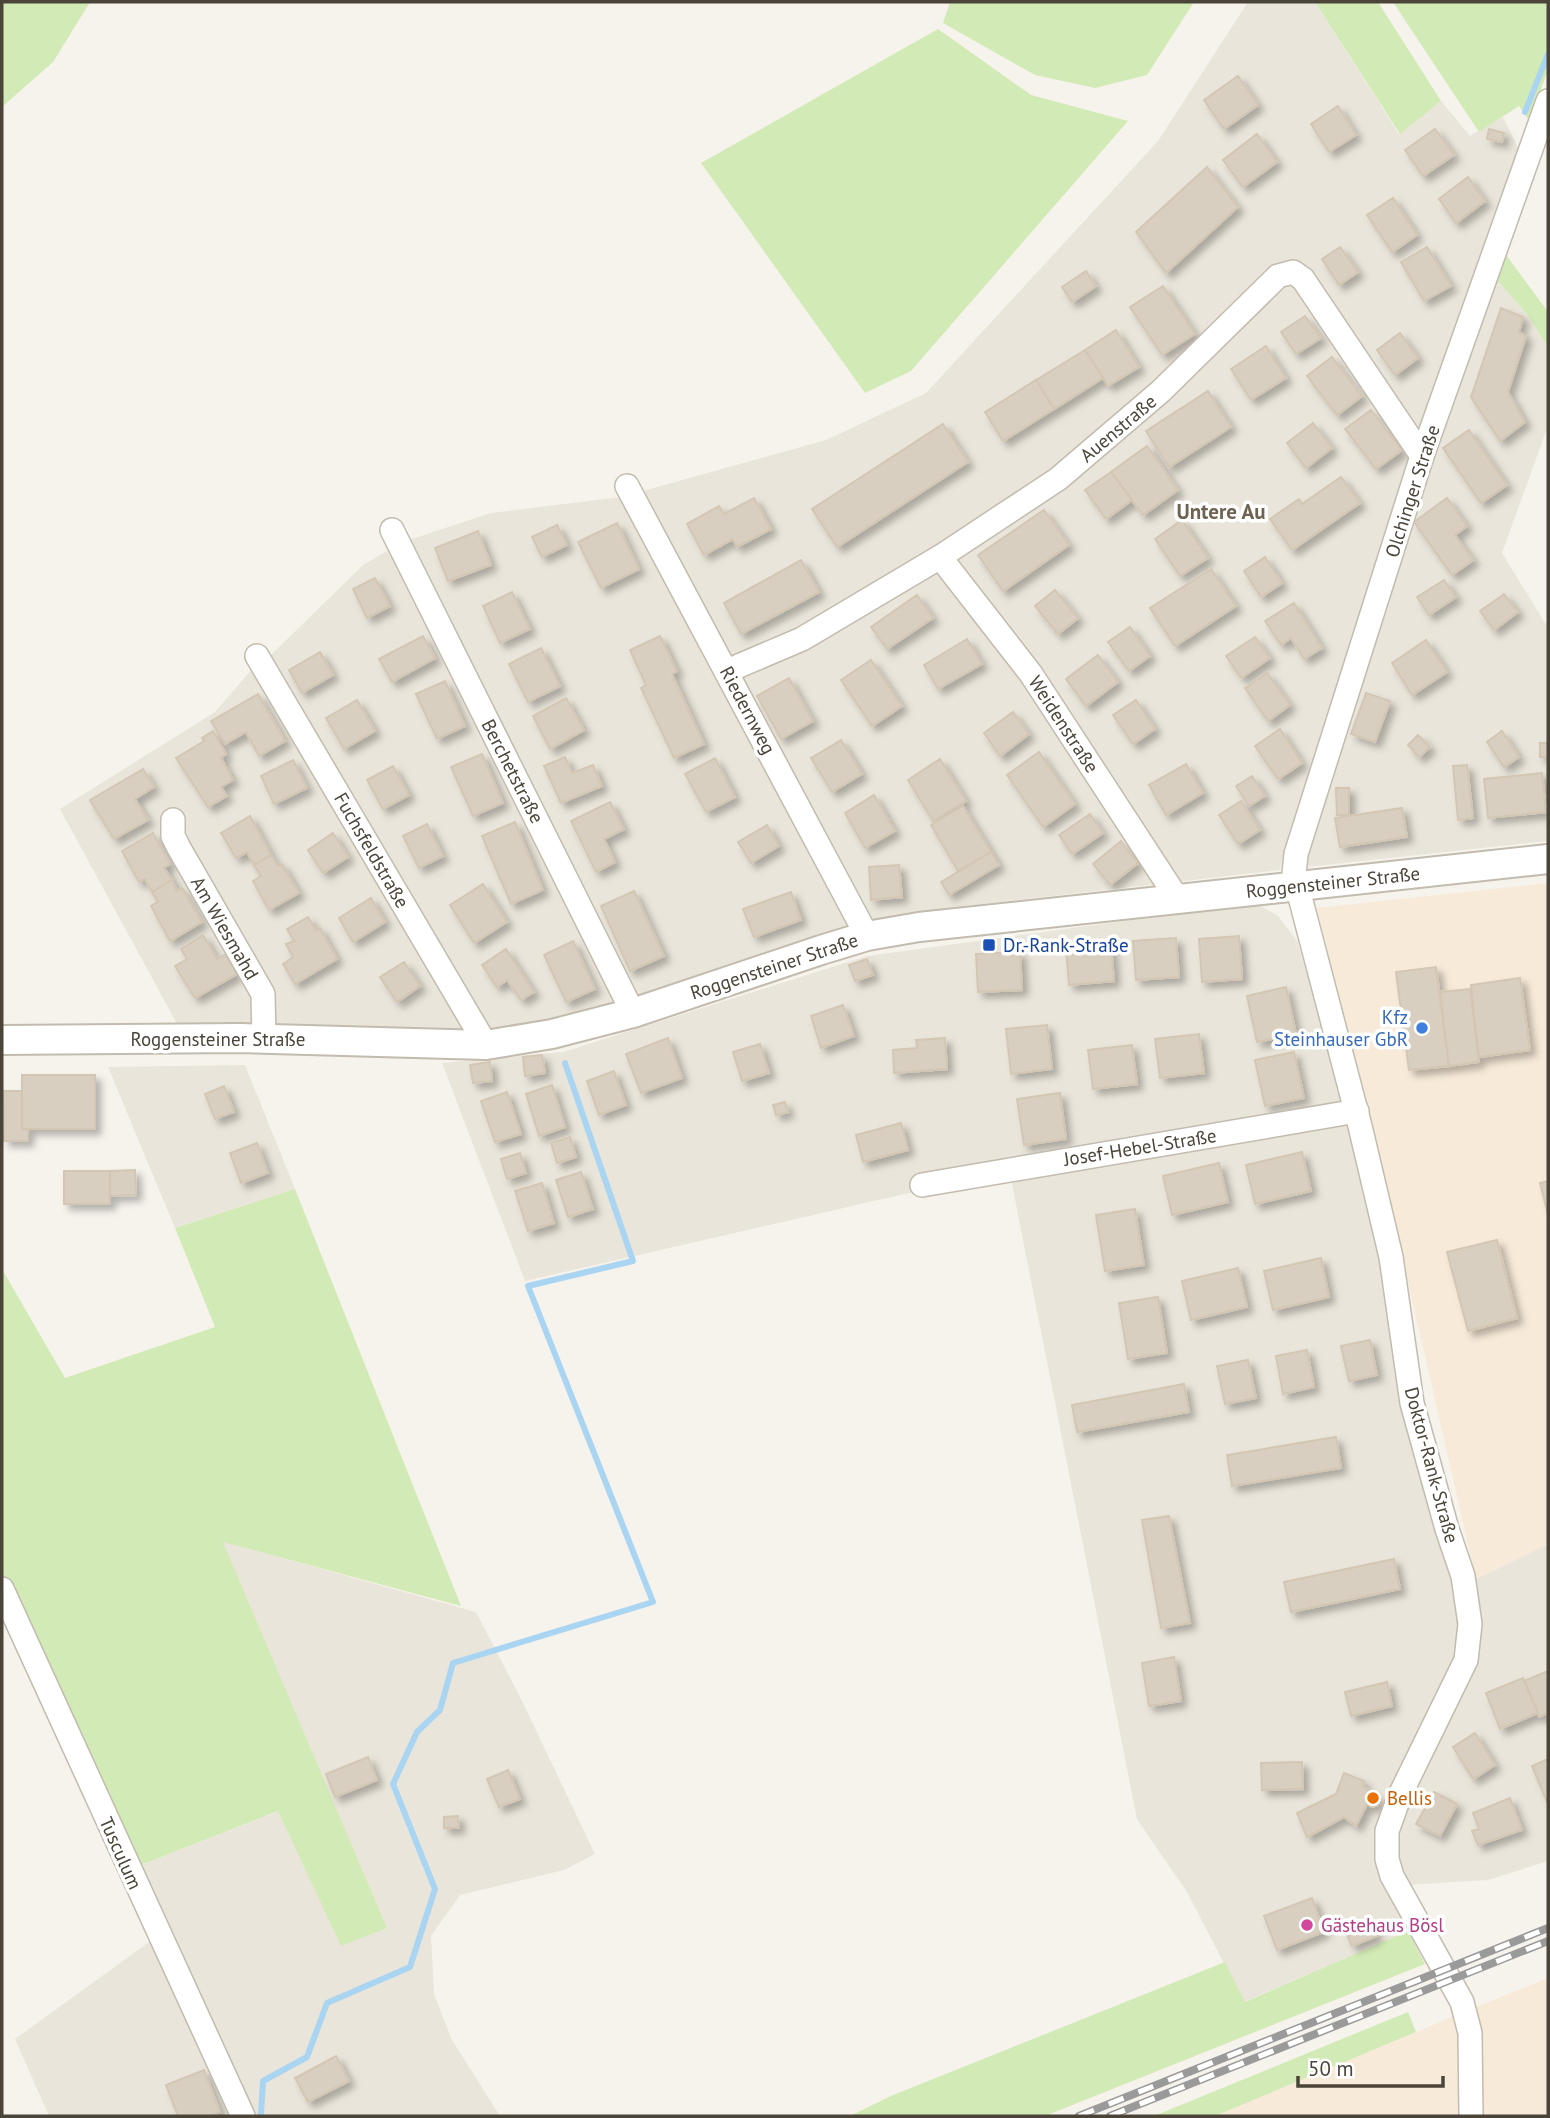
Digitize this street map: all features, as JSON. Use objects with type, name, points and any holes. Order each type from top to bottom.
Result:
[{"type":"street","name":"Olchinger Straße","points":[[1296,886],[1296,854],[1422,456],[1548,102]]},
{"type":"street","name":"Auenstraße","points":[[727,671],[802,639],[940,557],[1058,479],[1161,391],[1278,276],[1293,272],[1303,279],[1422,456]]},
{"type":"street","name":"Riedernweg","points":[[627,486],[867,936]]},
{"type":"street","name":"Berchetstraße","points":[[392,530],[633,1013]]},
{"type":"street","name":"Weidenstraße","points":[[940,557],[1031,674],[1177,898]]},
{"type":"street","name":"Fuchsfeldstraße","points":[[257,656],[486,1045]]},
{"type":"street","name":"Am Wiesmahd","points":[[173,820],[173,836],[179,848],[263,993],[264,1038]]},
{"type":"street","name":"Roggensteiner Straße","points":[[2,1040],[264,1038],[486,1045],[552,1034],[633,1013],[867,936],[919,927],[1548,859]]},
{"type":"street","name":"Doktor-Rank-Straße","points":[[1296,886],[1357,1111],[1391,1257],[1412,1403],[1463,1576],[1469,1624],[1466,1660],[1400,1795],[1387,1831],[1387,1859],[1392,1876],[1462,2002],[1470,2033],[1471,2116]]},
{"type":"street","name":"Josef-Hebel-Straße","points":[[922,1185],[1357,1111]]},
{"type":"street","name":"Tusculum","points":[[2,1589],[192,2010],[243,2116]]},
{"type":"shaded area","points":[[1248,2],[1315,2],[1399,134],[1441,101],[1470,136],[1503,117],[1518,148],[1288,835],[1280,870],[955,907],[870,922],[643,491],[826,440],[926,393],[1158,141]]},
{"type":"shaded area","points":[[1495,278],[1527,314],[1548,347],[1548,426],[1502,553],[1548,628],[1548,841],[1307,867],[1313,825],[1380,608]]},
{"type":"shaded area","points":[[621,497],[852,926],[637,1002],[409,540],[491,513]]},
{"type":"shaded area","points":[[392,548],[625,1006],[492,1036],[271,655],[363,565]]},
{"type":"shaded area","points":[[254,667],[469,1036],[181,1031],[60,809],[215,712]]},
{"type":"shaded area","points":[[1548,883],[1548,1544],[1476,1579],[1370,1116],[1317,908]]},
{"type":"shaded area","points":[[1256,903],[1278,916],[1297,941],[1347,1105],[913,1192],[525,1281],[442,1063],[563,1052],[867,956]]},
{"type":"shaded area","points":[[245,1065],[295,1189],[175,1228],[108,1067]]},
{"type":"shaded area","points":[[1352,1123],[1458,1579],[1463,1646],[1383,1831],[1413,1929],[1244,2002],[1187,1892],[1137,1819],[1011,1179]]},
{"type":"shaded area","points":[[222,1541],[476,1612],[522,1701],[595,1854],[564,1870],[460,1895],[431,1936],[434,1994],[452,2040],[500,2116],[49,2116],[15,2039],[152,1940],[136,1867],[279,1811],[341,1945],[387,1928]]},
{"type":"shaded area","points":[[1548,1544],[1548,1861],[1488,1880],[1406,1885],[1393,1859],[1394,1831],[1479,1646],[1476,1579]]},
{"type":"shaded area","points":[[1548,1978],[1548,2116],[1215,2116],[1481,2005]]},
{"type":"green space","points":[[2,2],[90,2],[53,62],[2,107]]},
{"type":"green space","points":[[950,2],[1194,2],[1147,75],[1095,88],[1035,75],[943,23]]},
{"type":"green space","points":[[1315,2],[1378,2],[1441,101],[1400,134]]},
{"type":"green space","points":[[1393,2],[1548,2],[1548,69],[1530,122],[1519,106],[1479,132]]},
{"type":"green space","points":[[938,29],[1031,95],[1128,121],[911,371],[865,393],[701,163]]},
{"type":"green space","points":[[1504,252],[1548,312],[1548,347],[1527,314],[1495,278]]},
{"type":"green space","points":[[295,1189],[461,1606],[223,1542],[387,1928],[341,1946],[278,1811],[136,1867],[2,1572],[2,1269],[65,1378],[215,1327],[175,1228]]},
{"type":"green space","points":[[1408,1931],[1425,1964],[1045,2116],[850,2116],[891,2096],[1225,1962],[1245,2002]]},
{"type":"green space","points":[[1408,2012],[1416,2032],[1215,2116],[1154,2116]]},
{"type":"building","points":[[1238,76],[1258,105],[1224,129],[1204,100]]},
{"type":"building","points":[[1338,106],[1356,135],[1329,152],[1311,124]]},
{"type":"building","points":[[1435,129],[1454,155],[1423,176],[1405,150]]},
{"type":"building","points":[[1489,129],[1504,133],[1502,142],[1487,139]]},
{"type":"building","points":[[1257,134],[1277,162],[1243,187],[1223,160]]},
{"type":"building","points":[[1207,167],[1238,207],[1166,273],[1136,232]]},
{"type":"building","points":[[1468,177],[1485,201],[1456,223],[1439,199]]},
{"type":"building","points":[[1393,198],[1417,235],[1392,252],[1367,215]]},
{"type":"building","points":[[1340,247],[1358,272],[1339,285],[1322,259]]},
{"type":"building","points":[[1427,247],[1451,286],[1424,301],[1401,262]]},
{"type":"building","points":[[1086,271],[1096,286],[1072,302],[1062,287]]},
{"type":"building","points":[[1163,286],[1195,334],[1162,355],[1130,307]]},
{"type":"building","points":[[1501,308],[1523,317],[1519,332],[1526,336],[1508,392],[1525,422],[1500,441],[1471,397]]},
{"type":"building","points":[[1305,316],[1321,338],[1296,354],[1281,332]]},
{"type":"building","points":[[1116,330],[1139,367],[1108,386],[1085,350]]},
{"type":"building","points":[[1400,333],[1418,358],[1395,375],[1377,350]]},
{"type":"building","points":[[1266,346],[1286,378],[1251,400],[1231,369]]},
{"type":"building","points":[[1085,350],[1103,378],[1054,409],[1036,380]]},
{"type":"building","points":[[1332,357],[1362,396],[1337,415],[1307,376]]},
{"type":"building","points":[[1036,380],[1054,409],[1003,441],[985,412]]},
{"type":"building","points":[[1208,391],[1231,427],[1169,467],[1146,431]]},
{"type":"building","points":[[1371,410],[1402,450],[1376,469],[1345,429]]},
{"type":"building","points":[[1313,423],[1332,448],[1306,468],[1287,443]]},
{"type":"building","points":[[943,424],[968,462],[837,547],[812,509]]},
{"type":"building","points":[[1469,430],[1507,485],[1481,503],[1443,448]]},
{"type":"building","points":[[1147,446],[1178,490],[1143,515],[1111,472]]},
{"type":"building","points":[[1111,472],[1132,500],[1106,519],[1085,490]]},
{"type":"building","points":[[1341,477],[1360,503],[1292,550],[1270,519],[1299,499],[1302,504]]},
{"type":"building","points":[[754,498],[771,529],[737,547],[733,539],[704,555],[687,524],[719,506],[724,514]]},
{"type":"building","points":[[1447,498],[1467,526],[1455,535],[1473,560],[1452,575],[1414,522]]},
{"type":"building","points":[[1044,510],[1069,545],[1003,591],[978,555]]},
{"type":"building","points":[[1182,520],[1208,558],[1180,576],[1155,539]]},
{"type":"building","points":[[617,523],[639,569],[601,588],[578,542]]},
{"type":"building","points":[[557,525],[567,545],[542,557],[532,537]]},
{"type":"building","points":[[478,531],[491,565],[448,581],[435,548]]},
{"type":"building","points":[[1265,557],[1282,583],[1261,597],[1244,571]]},
{"type":"building","points":[[801,560],[819,592],[741,634],[724,603]]},
{"type":"building","points":[[1211,569],[1236,606],[1175,646],[1150,608]]},
{"type":"building","points":[[375,578],[390,606],[367,618],[353,589]]},
{"type":"building","points":[[1444,580],[1456,597],[1429,615],[1417,597]]},
{"type":"building","points":[[1055,590],[1078,618],[1058,634],[1035,606]]},
{"type":"building","points":[[512,592],[530,629],[500,643],[483,606]]},
{"type":"building","points":[[1504,594],[1518,612],[1494,630],[1480,611]]},
{"type":"building","points":[[917,595],[933,618],[887,649],[871,627]]},
{"type":"building","points":[[1294,603],[1322,648],[1304,659],[1291,638],[1281,645],[1265,621]]},
{"type":"building","points":[[1130,627],[1150,656],[1129,671],[1108,642]]},
{"type":"building","points":[[423,636],[435,658],[392,682],[379,659]]},
{"type":"building","points":[[660,636],[677,671],[672,674],[704,744],[674,758],[641,688],[646,685],[630,650]]},
{"type":"building","points":[[1255,637],[1270,658],[1241,678],[1226,656]]},
{"type":"building","points":[[967,639],[982,664],[938,689],[924,665]]},
{"type":"building","points":[[1426,640],[1447,672],[1412,695],[1392,663]]},
{"type":"building","points":[[541,648],[560,686],[528,702],[509,664]]},
{"type":"building","points":[[320,652],[333,675],[302,693],[289,670]]},
{"type":"building","points":[[1098,655],[1118,682],[1086,706],[1066,679]]},
{"type":"building","points":[[871,660],[902,706],[872,726],[841,680]]},
{"type":"building","points":[[1267,673],[1290,705],[1268,721],[1245,688]]},
{"type":"building","points":[[789,678],[813,721],[781,739],[757,696]]},
{"type":"building","points":[[445,681],[465,726],[437,739],[416,694]]},
{"type":"building","points":[[1366,693],[1390,701],[1375,742],[1351,734]]},
{"type":"building","points":[[258,694],[285,741],[259,756],[246,732],[225,744],[211,721]]},
{"type":"building","points":[[566,698],[584,730],[550,749],[533,716]]},
{"type":"building","points":[[357,700],[375,731],[344,749],[326,718]]},
{"type":"building","points":[[1136,700],[1155,729],[1133,744],[1113,715]]},
{"type":"building","points":[[1013,712],[1029,734],[1000,756],[984,733]]},
{"type":"building","points":[[1280,729],[1302,763],[1278,779],[1255,746]]},
{"type":"building","points":[[213,731],[226,754],[221,758],[233,780],[221,787],[227,796],[208,807],[176,758],[204,741],[202,738]]},
{"type":"building","points":[[1502,731],[1519,757],[1504,767],[1487,742]]},
{"type":"building","points":[[1418,735],[1430,747],[1419,757],[1408,745]]},
{"type":"building","points":[[841,740],[862,774],[832,792],[811,758]]},
{"type":"building","points":[[1540,743],[1548,743],[1548,757],[1540,757]]},
{"type":"building","points":[[1039,752],[1075,804],[1043,827],[1007,775]]},
{"type":"building","points":[[482,754],[503,803],[473,816],[451,767]]},
{"type":"building","points":[[565,757],[572,773],[593,765],[602,786],[561,803],[544,766]]},
{"type":"building","points":[[715,758],[735,797],[706,812],[685,774]]},
{"type":"building","points":[[940,759],[966,801],[933,821],[908,780]]},
{"type":"building","points":[[293,760],[307,788],[274,804],[261,776]]},
{"type":"building","points":[[1186,764],[1203,793],[1166,815],[1149,785]]},
{"type":"building","points":[[1467,765],[1473,818],[1458,820],[1453,766]]},
{"type":"building","points":[[393,766],[409,795],[383,809],[367,780]]},
{"type":"building","points":[[143,769],[154,787],[135,799],[148,820],[114,839],[90,800]]},
{"type":"building","points":[[1542,773],[1546,812],[1488,818],[1484,779]]},
{"type":"building","points":[[1252,776],[1265,796],[1249,806],[1236,786]]},
{"type":"building","points":[[1336,788],[1349,788],[1349,815],[1337,815]]},
{"type":"building","points":[[874,795],[895,831],[865,848],[845,813]]},
{"type":"building","points":[[1241,801],[1260,830],[1238,844],[1219,815]]},
{"type":"building","points":[[610,802],[624,829],[604,839],[615,862],[596,872],[571,821]]},
{"type":"building","points":[[963,806],[991,852],[958,871],[931,825]]},
{"type":"building","points":[[1402,808],[1407,837],[1340,847],[1335,818]]},
{"type":"building","points":[[1090,814],[1103,833],[1072,854],[1059,835]]},
{"type":"building","points":[[250,816],[271,855],[254,865],[247,852],[236,858],[221,833]]},
{"type":"building","points":[[515,822],[543,890],[511,904],[482,836]]},
{"type":"building","points":[[427,824],[443,856],[419,868],[403,836]]},
{"type":"building","points":[[767,825],[779,846],[751,863],[738,842]]},
{"type":"building","points":[[153,833],[170,864],[164,868],[172,880],[152,892],[145,879],[139,882],[122,851]]},
{"type":"building","points":[[333,833],[348,857],[323,873],[308,850]]},
{"type":"building","points":[[1121,841],[1138,863],[1110,885],[1093,864]]},
{"type":"building","points":[[991,852],[999,865],[949,895],[941,882]]},
{"type":"building","points":[[271,855],[278,866],[282,864],[299,893],[269,910],[253,881],[261,876],[254,865]]},
{"type":"building","points":[[899,865],[902,897],[871,900],[869,867]]},
{"type":"building","points":[[172,880],[177,891],[182,888],[202,922],[170,941],[151,906],[158,902],[152,892]]},
{"type":"building","points":[[483,884],[507,922],[474,943],[450,905]]},
{"type":"building","points":[[634,891],[664,956],[630,971],[601,906]]},
{"type":"building","points":[[791,892],[801,920],[754,937],[743,909]]},
{"type":"building","points":[[371,898],[385,922],[353,942],[339,918]]},
{"type":"building","points":[[308,917],[316,930],[320,928],[337,959],[295,984],[283,964],[293,957],[286,944],[294,941],[287,929]]},
{"type":"building","points":[[203,935],[217,959],[226,954],[237,974],[195,998],[175,966],[187,959],[181,949]]},
{"type":"building","points":[[1239,936],[1242,979],[1202,982],[1199,939]]},
{"type":"building","points":[[1176,938],[1179,977],[1136,980],[1133,941]]},
{"type":"building","points":[[573,941],[595,989],[566,1002],[544,955]]},
{"type":"building","points":[[1111,945],[1114,981],[1069,985],[1066,948]]},
{"type":"building","points":[[506,949],[534,992],[521,1000],[507,980],[497,987],[482,965]]},
{"type":"building","points":[[1020,952],[1022,990],[978,992],[976,954]]},
{"type":"building","points":[[867,959],[873,975],[855,981],[849,965]]},
{"type":"building","points":[[404,962],[420,986],[397,1002],[380,977]]},
{"type":"building","points":[[1436,967],[1449,1066],[1409,1070],[1396,972]]},
{"type":"building","points":[[1520,978],[1530,1050],[1479,1057],[1471,985]]},
{"type":"building","points":[[1286,987],[1296,1034],[1257,1042],[1247,996]]},
{"type":"building","points":[[1470,989],[1479,1062],[1449,1066],[1440,992]]},
{"type":"building","points":[[843,1005],[854,1036],[821,1048],[811,1016]]},
{"type":"building","points":[[1047,1025],[1052,1069],[1011,1074],[1006,1029]]},
{"type":"building","points":[[1199,1034],[1204,1073],[1160,1078],[1155,1039]]},
{"type":"building","points":[[668,1038],[682,1078],[641,1093],[626,1054]]},
{"type":"building","points":[[945,1038],[947,1069],[894,1073],[893,1050],[917,1048],[916,1040]]},
{"type":"building","points":[[760,1044],[769,1073],[742,1081],[733,1052]]},
{"type":"building","points":[[1132,1045],[1137,1084],[1093,1089],[1088,1050]]},
{"type":"building","points":[[1294,1052],[1304,1098],[1265,1106],[1255,1060]]},
{"type":"building","points":[[542,1055],[545,1073],[525,1076],[523,1057]]},
{"type":"building","points":[[490,1062],[492,1081],[473,1083],[470,1065]]},
{"type":"building","points":[[614,1071],[626,1105],[599,1115],[587,1081]]},
{"type":"building","points":[[22,1075],[95,1075],[95,1129],[22,1129]]},
{"type":"building","points":[[552,1085],[565,1127],[539,1136],[526,1094]]},
{"type":"building","points":[[224,1086],[234,1112],[215,1119],[205,1094]]},
{"type":"building","points":[[3,1091],[22,1091],[22,1129],[28,1129],[28,1141],[4,1141]]},
{"type":"building","points":[[507,1092],[521,1134],[495,1142],[481,1101]]},
{"type":"building","points":[[1060,1093],[1066,1139],[1024,1145],[1017,1099]]},
{"type":"building","points":[[785,1102],[788,1112],[776,1115],[773,1105]]},
{"type":"building","points":[[901,1123],[908,1150],[863,1162],[856,1135]]},
{"type":"building","points":[[570,1137],[576,1157],[557,1163],[551,1143]]},
{"type":"building","points":[[257,1143],[268,1173],[241,1183],[230,1153]]},
{"type":"building","points":[[1302,1152],[1311,1191],[1255,1204],[1246,1165]]},
{"type":"building","points":[[520,1153],[526,1173],[507,1179],[501,1159]]},
{"type":"building","points":[[1219,1163],[1228,1202],[1172,1215],[1163,1176]]},
{"type":"building","points":[[135,1170],[136,1195],[110,1196],[110,1171]]},
{"type":"building","points":[[64,1171],[110,1171],[110,1204],[64,1204]]},
{"type":"building","points":[[581,1172],[593,1209],[568,1217],[556,1180]]},
{"type":"building","points":[[1548,1181],[1548,1215],[1540,1183]]},
{"type":"building","points":[[542,1183],[554,1223],[528,1231],[515,1191]]},
{"type":"building","points":[[1135,1209],[1144,1265],[1105,1271],[1096,1215]]},
{"type":"building","points":[[1497,1240],[1517,1318],[1468,1331],[1447,1252]]},
{"type":"building","points":[[1321,1258],[1329,1297],[1273,1310],[1264,1271]]},
{"type":"building","points":[[1238,1268],[1247,1307],[1191,1320],[1182,1281]]},
{"type":"building","points":[[1158,1297],[1167,1353],[1128,1359],[1119,1303]]},
{"type":"building","points":[[1370,1340],[1377,1375],[1349,1381],[1341,1346]]},
{"type":"building","points":[[1307,1350],[1314,1387],[1283,1394],[1276,1356]]},
{"type":"building","points":[[1248,1360],[1256,1398],[1225,1404],[1217,1366]]},
{"type":"building","points":[[1184,1384],[1189,1412],[1077,1432],[1072,1405]]},
{"type":"building","points":[[1336,1437],[1341,1468],[1232,1486],[1227,1455]]},
{"type":"building","points":[[1169,1516],[1190,1623],[1161,1628],[1142,1520]]},
{"type":"building","points":[[1394,1559],[1400,1589],[1291,1612],[1284,1582]]},
{"type":"building","points":[[1174,1657],[1181,1701],[1149,1706],[1142,1663]]},
{"type":"building","points":[[1548,1671],[1548,1713],[1539,1717],[1524,1681]]},
{"type":"building","points":[[1523,1678],[1538,1713],[1500,1729],[1486,1693]]},
{"type":"building","points":[[1387,1682],[1392,1706],[1351,1716],[1345,1692]]},
{"type":"building","points":[[1475,1733],[1495,1765],[1473,1779],[1453,1747]]},
{"type":"building","points":[[368,1757],[377,1780],[335,1797],[326,1774]]},
{"type":"building","points":[[1548,1759],[1548,1801],[1547,1802],[1532,1766]]},
{"type":"building","points":[[1302,1762],[1303,1789],[1262,1790],[1261,1763]]},
{"type":"building","points":[[508,1770],[520,1799],[499,1807],[487,1779]]},
{"type":"building","points":[[1344,1773],[1364,1781],[1363,1786],[1379,1798],[1378,1805],[1372,1807],[1367,1804],[1356,1826],[1344,1817],[1307,1837],[1297,1813],[1336,1794]]},
{"type":"building","points":[[1434,1792],[1457,1804],[1440,1836],[1416,1824]]},
{"type":"building","points":[[1510,1798],[1522,1830],[1478,1845],[1472,1831],[1479,1829],[1473,1813]]},
{"type":"building","points":[[458,1816],[459,1828],[444,1828],[444,1817]]},
{"type":"building","points":[[1312,1898],[1324,1932],[1277,1950],[1264,1916]]},
{"type":"building","points":[[1370,1919],[1377,1936],[1352,1946],[1345,1930]]},
{"type":"building","points":[[336,2056],[349,2081],[308,2102],[295,2078]]},
{"type":"building","points":[[204,2070],[220,2112],[210,2116],[178,2116],[166,2085]]},
{"type":"waterway","points":[[1525,112],[1548,54]]},
{"type":"waterway","points":[[261,2114],[263,2081],[307,2057],[327,2003],[410,1967],[435,1889],[393,1784],[417,1732],[440,1710],[453,1663],[653,1602],[528,1286],[633,1261],[565,1063]]},
{"type":"railway","points":[[1079,2116],[1548,1928]]},
{"type":"railway","points":[[1110,2116],[1548,1941]]},
{"type":"place","name":"Dr.-Rank-Straße","points":[[989,945]]},
{"type":"place","name":"Kfz Steinhauser GbR","points":[[1422,1028]]},
{"type":"place","name":"Bellis","points":[[1373,1798]]},
{"type":"place","name":"Gästehaus Bösl","points":[[1307,1925]]},
{"type":"district","name":"Untere Au","points":[[1221,512]]}]
